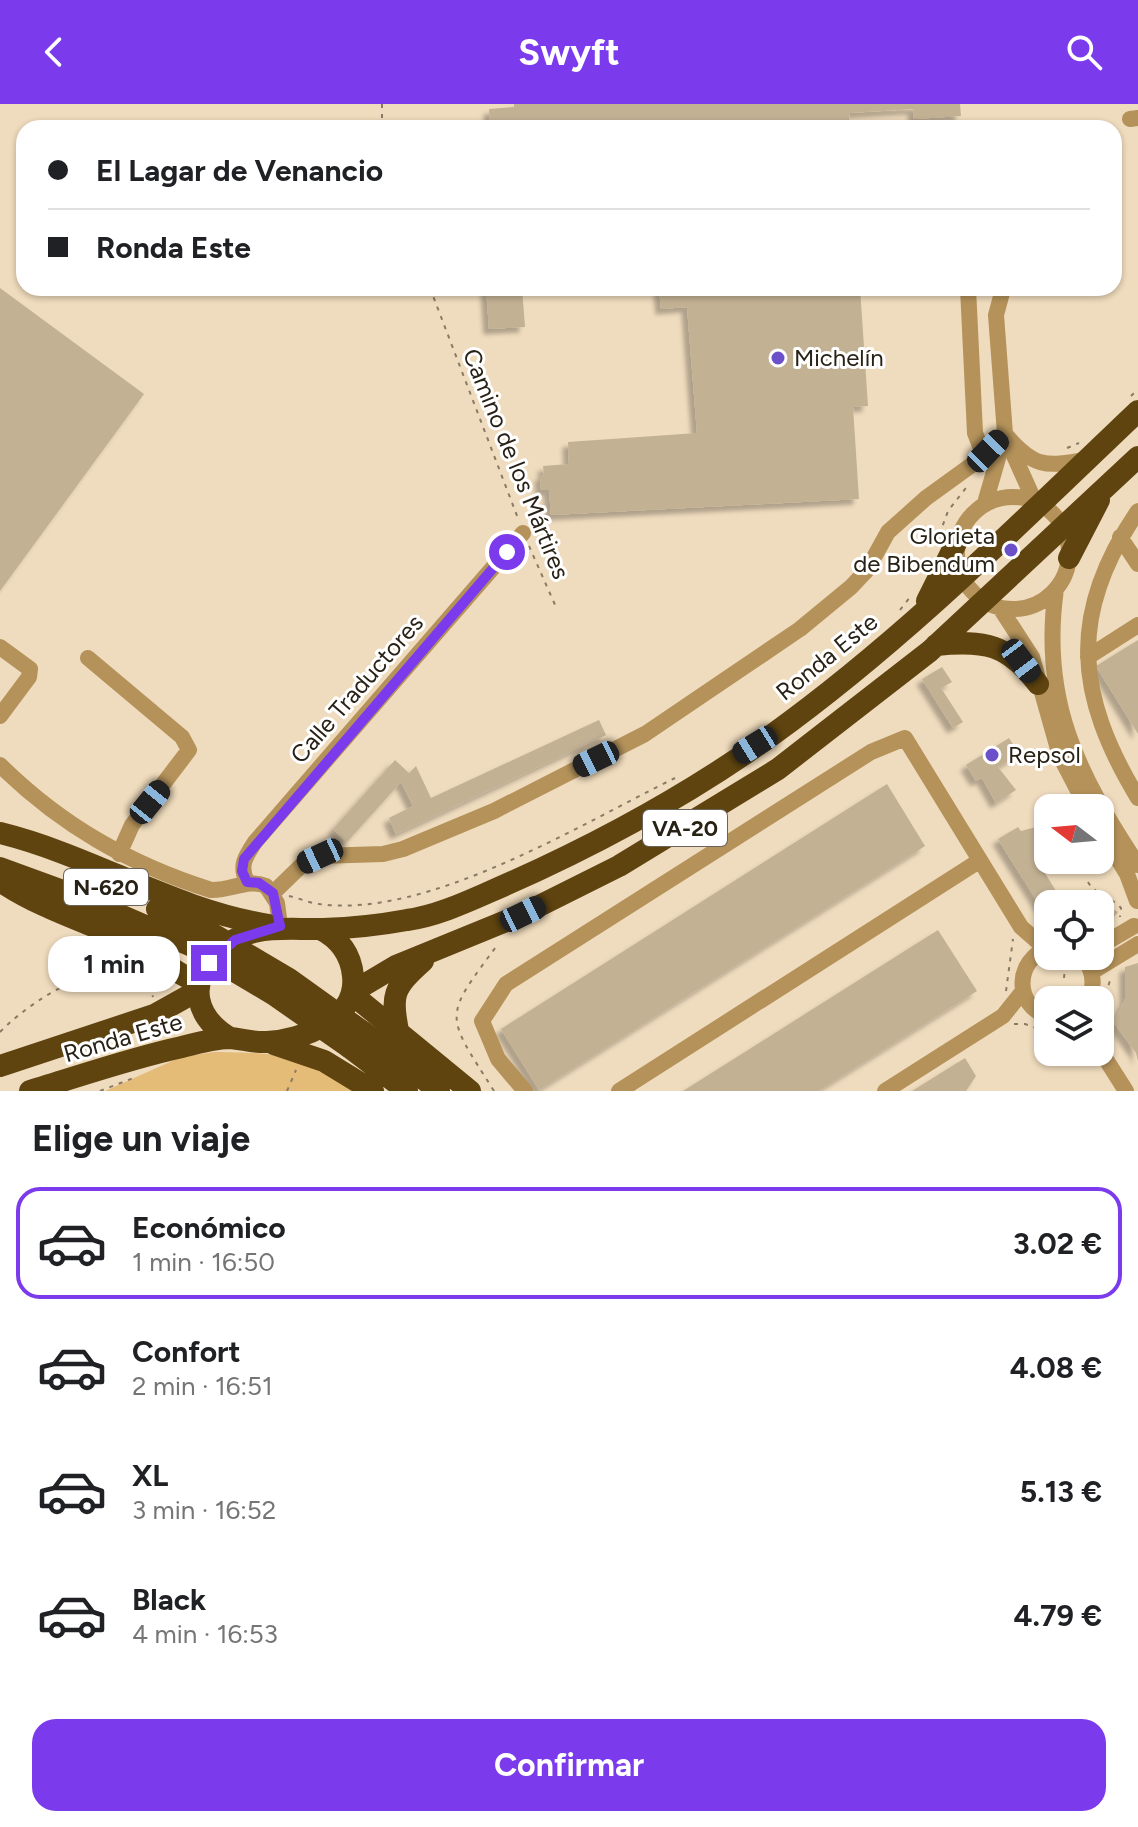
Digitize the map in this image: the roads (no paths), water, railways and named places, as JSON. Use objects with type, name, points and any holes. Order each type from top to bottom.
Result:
[{"type":"highway","name":"Ronda Este","points":[[7,1064],[158,1013],[198,986],[209,963],[227,946],[249,933],[277,926],[320,929],[411,920],[446,909],[601,839],[665,804],[770,736],[884,648],[917,604],[962,578],[1085,450],[1133,405]]},
{"type":"highway","name":"Ronda Este","points":[[30,1091],[179,1047],[230,1038],[269,1042],[297,1038],[329,1023],[345,1009],[353,993],[438,948],[550,901],[680,831],[778,769],[992,605],[1063,527],[1138,457]]},
{"type":"highway","points":[[1069,558],[1105,488]]},
{"type":"highway","points":[[917,604],[956,543]]},
{"type":"highway","points":[[936,645],[982,643],[999,649],[1021,661],[1038,684]]},
{"type":"highway","points":[[0,833],[74,858],[210,914],[277,926]]},
{"type":"highway","name":"N-620","points":[[0,844],[289,979],[356,1039]]},
{"type":"highway","name":"N-620","points":[[0,868],[202,940]]},
{"type":"highway","points":[[0,881],[152,966],[182,976],[198,986]]},
{"type":"highway","points":[[320,929],[343,947],[350,960],[353,993],[399,1035],[470,1091]]},
{"type":"highway","points":[[399,1035],[393,1005],[395,992],[401,981],[438,948]]},
{"type":"highway","name":"Ronda Este","points":[[198,986],[205,1017],[215,1029],[230,1038]]},
{"type":"highway","points":[[356,1039],[407,1091]]},
{"type":"highway","points":[[356,1039],[439,1091]]},
{"type":"highway","points":[[269,1042],[324,1061],[373,1091]]},
{"type":"street","points":[[968,296],[968,346],[975,433],[984,456]]},
{"type":"street","points":[[985,503],[1005,434],[996,315],[1001,296]]},
{"type":"street","points":[[968,346],[998,344]]},
{"type":"street","points":[[1005,434],[1037,463],[1056,466],[1085,450]]},
{"type":"street","points":[[277,926],[280,894],[305,862],[320,856],[383,854],[403,849],[494,811],[645,734],[800,629],[867,570],[888,532],[926,498],[984,456],[1005,434]]},
{"type":"street","points":[[1005,434],[1037,502],[1063,527],[1069,558],[1056,589],[1051,651],[1062,721],[1085,778],[1138,865]]},
{"type":"street","points":[[1037,502],[1013,496],[985,503],[966,520],[956,543],[962,578],[992,605],[1032,657],[1060,756],[1080,794]]},
{"type":"street","points":[[1138,511],[1120,537],[1099,578],[1090,608],[1088,657],[1093,695],[1109,744],[1138,798]]},
{"type":"street","name":"Calle Traductores","points":[[247,882],[242,871],[244,859],[255,842],[523,533]]},
{"type":"street","points":[[1120,537],[1138,564]]},
{"type":"street","points":[[992,605],[1026,608],[1056,589]]},
{"type":"street","points":[[1088,657],[1138,625]]},
{"type":"street","points":[[0,647],[30,669],[29,677],[0,716]]},
{"type":"street","points":[[88,658],[182,737],[189,750],[132,825],[119,854]]},
{"type":"street","points":[[525,1091],[498,1059],[482,1021],[506,984],[871,752],[905,738],[1021,927],[1034,938]]},
{"type":"street","points":[[0,765],[59,818],[119,854],[211,890],[225,891],[247,882],[259,883],[280,894]]},
{"type":"street","points":[[1114,853],[1127,874],[1137,900],[1136,930],[1114,940]]},
{"type":"street","points":[[619,1091],[979,861]]},
{"type":"street","points":[[1021,927],[1029,961],[1022,981],[1023,991],[1034,1004]]},
{"type":"street","points":[[1114,951],[1138,944]]},
{"type":"street","points":[[1029,961],[1034,957]]},
{"type":"street","points":[[885,1091],[1003,1016],[1023,991]]},
{"type":"street","points":[[1003,1016],[1034,1014]]},
{"type":"street","points":[[1110,1066],[1126,1091]]},
{"type":"place","name":"Michelín","points":[[778,358]]},
{"type":"place","name":"Glorieta de Bibendum","points":[[1011,550]]},
{"type":"place","name":"Repsol","points":[[992,755]]}]
